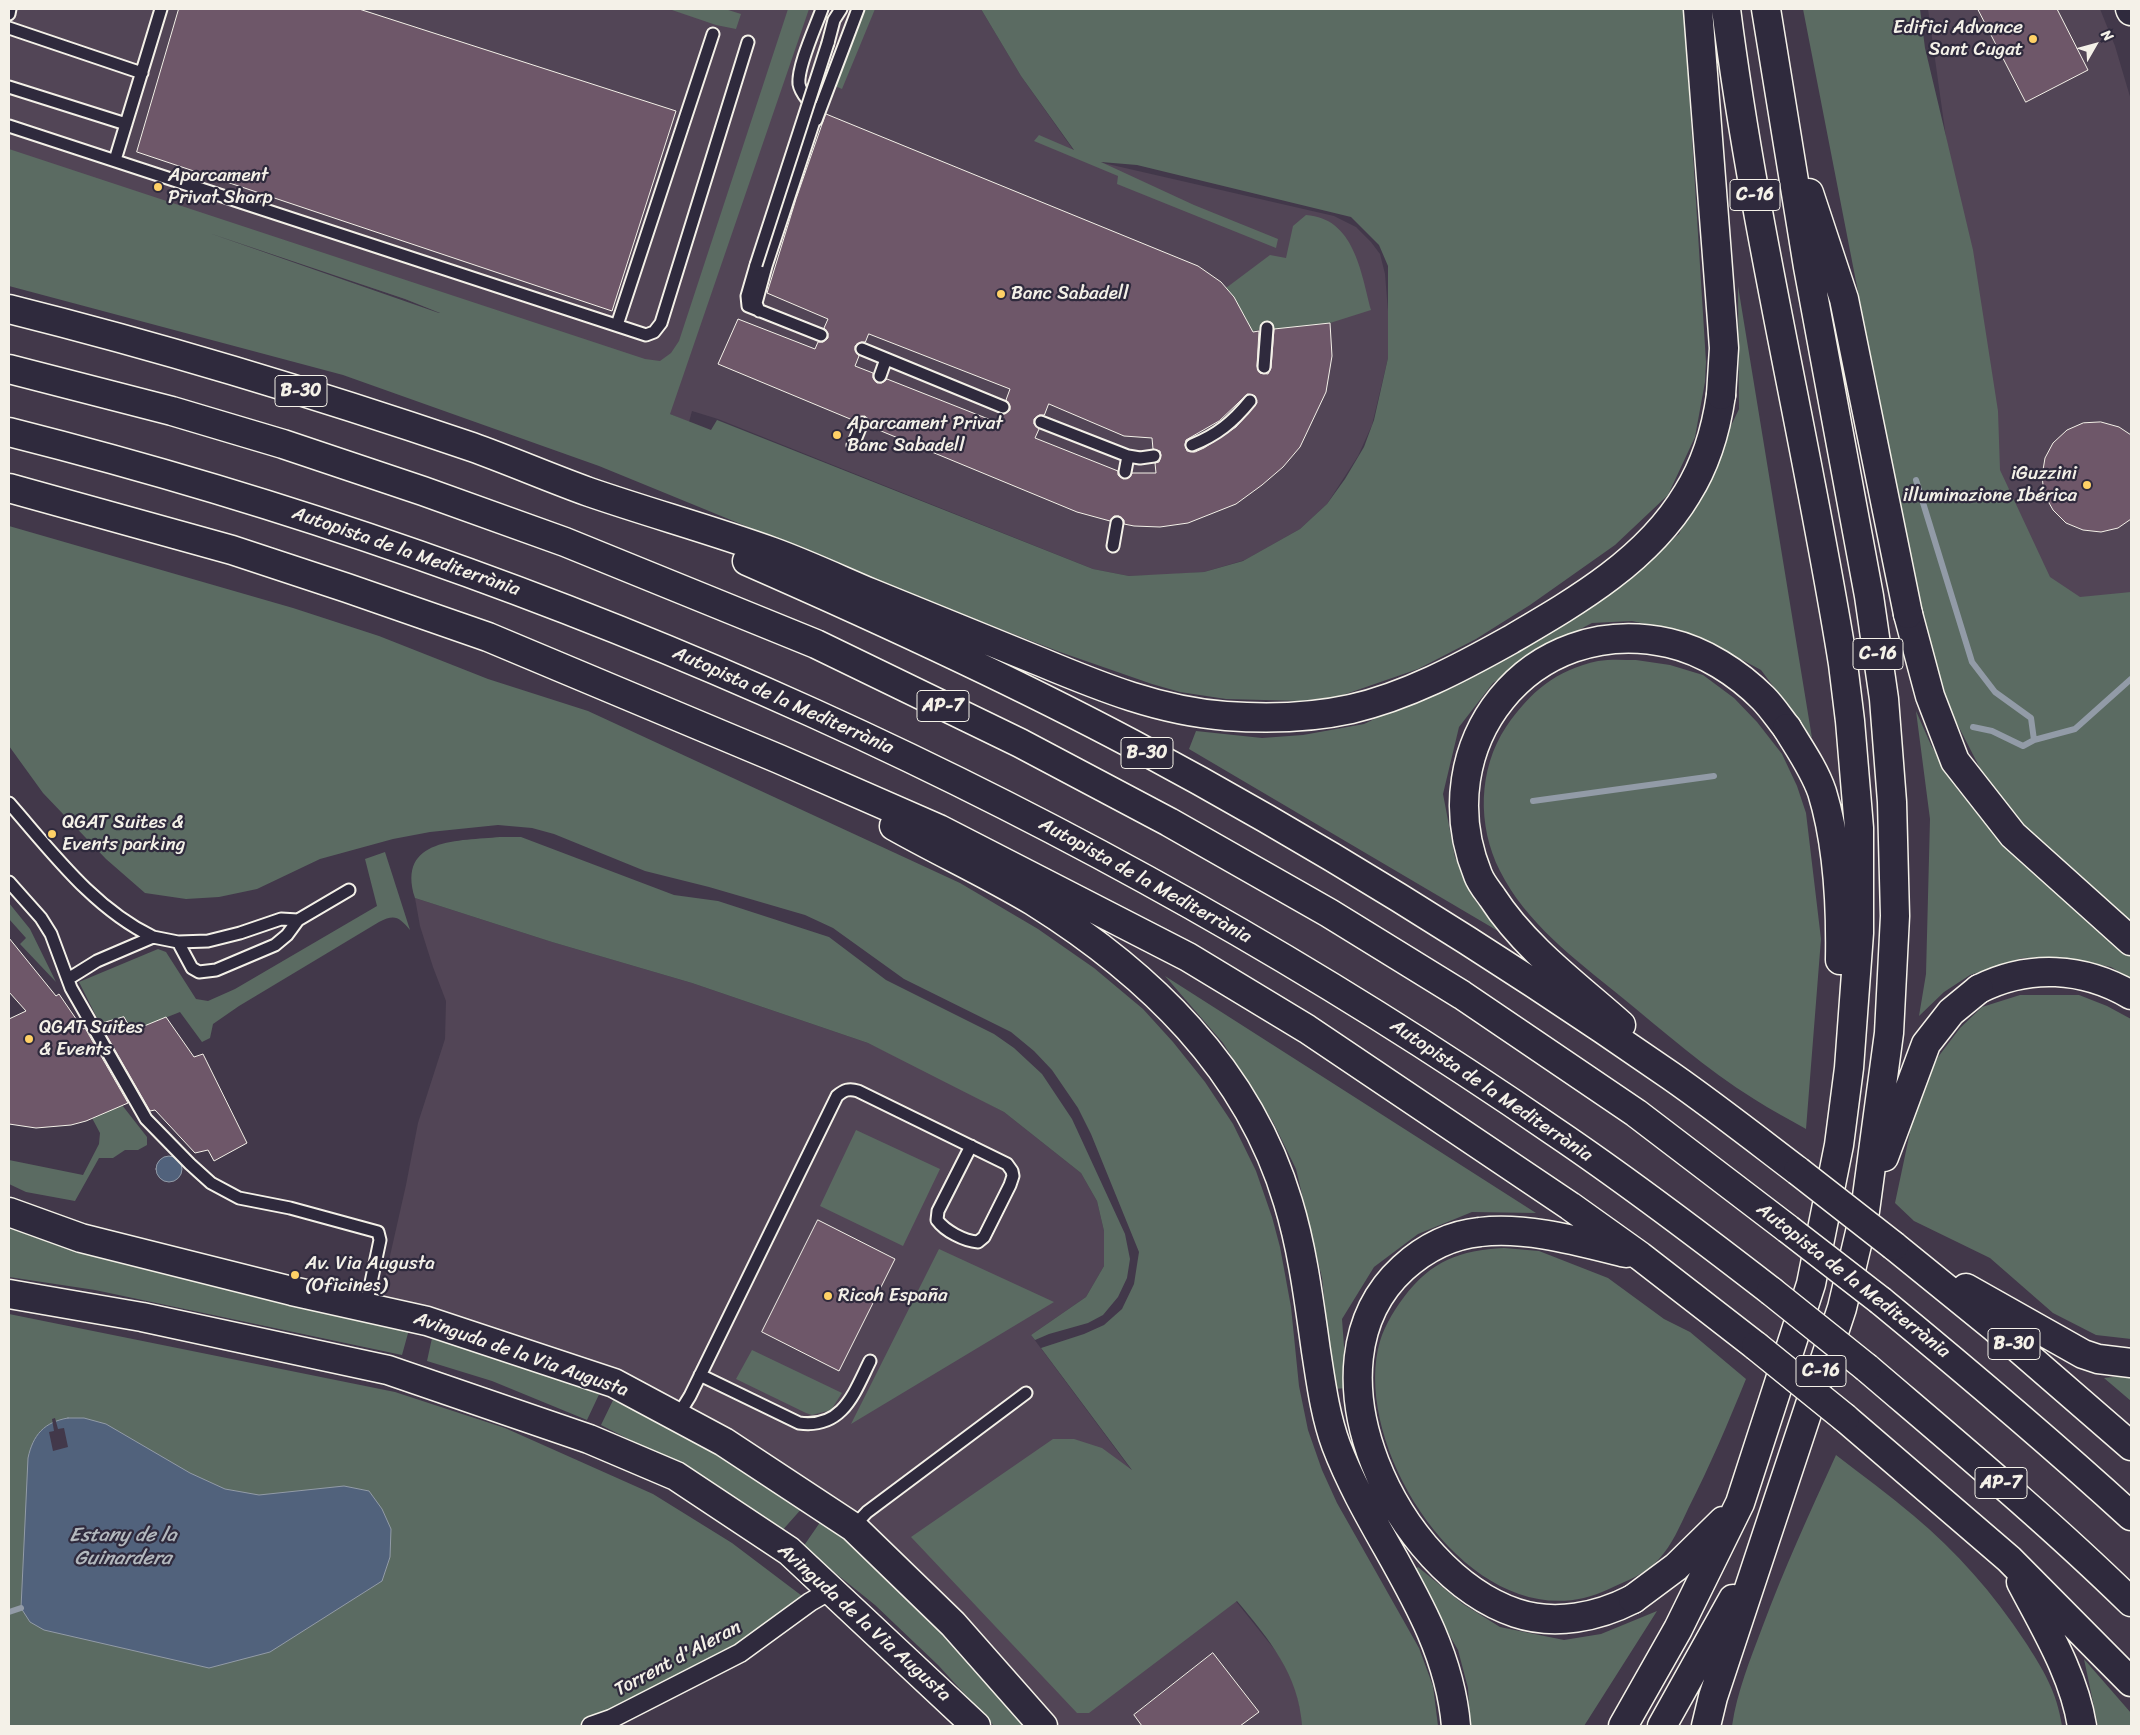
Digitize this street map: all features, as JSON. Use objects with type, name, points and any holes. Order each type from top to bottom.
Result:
[{"type":"main road","points":[[587,491],[776,553],[986,640],[1142,701],[1181,710],[1223,716],[1277,718],[1333,712],[1374,702],[1413,688],[1460,667],[1532,627],[1621,568],[1660,530],[1688,493],[1708,453],[1721,394],[1724,348],[1698,9]]},
{"type":"main road","name":"C-16","points":[[1622,1726],[1678,1629],[1740,1504],[1810,1284],[1839,1145],[1849,1068],[1859,933],[1859,828],[1851,730],[1834,610],[1762,235],[1726,9]]},
{"type":"main road","name":"C-16","points":[[1662,1726],[1738,1590],[1769,1529],[1842,1308],[1865,1211],[1889,1034],[1894,977],[1895,865],[1889,751],[1878,652],[1863,559],[1808,267],[1766,9]]},
{"type":"main road","points":[[1780,103],[1844,300],[1908,614],[1930,696],[1955,761],[2013,835],[2131,942]]},
{"type":"main road","name":"B-30","points":[[9,309],[107,333],[279,384],[477,449],[587,491],[875,618],[1037,696],[1133,745],[1328,854],[1442,924],[1673,1077],[1899,1250],[1995,1328],[2131,1446]]},
{"type":"main road","name":"Autopista de la Mediterrània","points":[[9,369],[172,412],[283,444],[423,490],[565,542],[816,644],[1020,743],[1126,798],[1329,913],[1462,995],[1636,1113],[1881,1301],[1967,1371],[2131,1516]]},
{"type":"main road","name":"Autopista de la Mediterrània","points":[[9,432],[242,497],[448,564],[597,620],[721,672],[948,775],[1190,903],[1330,985],[1466,1072],[1667,1211],[1867,1368],[1980,1464],[2097,1568],[2131,1602]]},
{"type":"main road","points":[[9,488],[232,550],[488,637],[779,759],[939,829],[1188,957],[1316,1034],[1454,1126],[1640,1256],[1845,1418],[2009,1559],[2131,1682]]},
{"type":"main road","points":[[1673,1077],[1623,1026],[1531,946],[1500,910],[1478,876],[1467,841],[1462,808],[1465,776],[1474,746],[1490,713],[1515,683],[1543,660],[1572,647],[1606,639],[1638,638],[1671,644],[1705,656],[1738,676],[1764,699],[1787,728],[1807,761],[1821,790],[1833,834],[1841,932],[1839,1145]]},
{"type":"main road","points":[[779,759],[917,839],[1031,900],[1086,936],[1140,980],[1175,1012],[1207,1050],[1237,1092],[1258,1127],[1288,1202],[1299,1246],[1323,1396],[1334,1440],[1351,1484],[1412,1591],[1433,1633],[1446,1672],[1454,1705],[1456,1726]]},
{"type":"main road","points":[[1865,1211],[1926,1044],[1936,1028],[1951,1012],[1979,989],[2013,975],[2045,971],[2067,972],[2103,981],[2131,995]]},
{"type":"main road","name":"Avinguda de la Via Augusta","points":[[9,1212],[81,1238],[292,1291],[427,1321],[614,1383],[724,1442],[853,1527],[953,1624],[1044,1726]]},
{"type":"main road","points":[[1640,1256],[1585,1243],[1506,1231],[1480,1232],[1454,1237],[1433,1245],[1414,1257],[1384,1289],[1364,1328],[1357,1375],[1358,1403],[1364,1431],[1384,1483],[1417,1536],[1436,1559],[1457,1579],[1496,1605],[1518,1614],[1558,1620],[1578,1618],[1617,1608],[1633,1599],[1676,1566],[1740,1504]]},
{"type":"main road","points":[[1899,1250],[2083,1354],[2098,1359],[2131,1363]]},
{"type":"main road","name":"Avinguda de la Via Augusta","points":[[9,1294],[142,1317],[388,1370],[589,1439],[676,1476],[789,1551],[976,1726]]},
{"type":"main road","points":[[1706,1726],[1713,1697],[1769,1529]]},
{"type":"main road","points":[[2009,1559],[2071,1683],[2080,1711],[2082,1726]]},
{"type":"street","name":"Torrent d'Aleran","points":[[591,1726],[610,1719],[740,1653],[810,1602],[831,1590]]},
{"type":"lane","points":[[9,14],[10,9]]},
{"type":"lane","points":[[115,160],[161,9]]},
{"type":"lane","points":[[813,128],[816,115],[814,106],[804,94],[800,85],[800,72],[822,9]]},
{"type":"lane","points":[[821,335],[748,306],[746,296],[834,20],[841,9]]},
{"type":"lane","points":[[759,311],[756,303],[764,276],[813,128],[858,9]]},
{"type":"lane","points":[[9,28],[142,73]]},
{"type":"lane","points":[[617,325],[713,34]]},
{"type":"lane","points":[[9,126],[646,335],[654,332],[661,324],[748,42]]},
{"type":"lane","points":[[9,87],[126,124]]},
{"type":"lane","points":[[1265,361],[1267,328]]},
{"type":"lane","points":[[862,349],[1003,407]]},
{"type":"lane","points":[[880,376],[886,359]]},
{"type":"lane","points":[[1192,445],[1213,437],[1228,426],[1250,401]]},
{"type":"lane","points":[[1041,422],[1128,456],[1140,458],[1154,456]]},
{"type":"lane","points":[[853,444],[862,424]]},
{"type":"lane","points":[[1125,472],[1128,456]]},
{"type":"lane","points":[[1114,546],[1117,523]]},
{"type":"lane","points":[[9,803],[54,857],[92,893],[131,926],[153,937],[178,942],[208,941],[240,933],[281,918],[298,920]]},
{"type":"lane","points":[[9,882],[41,918],[51,934],[68,979],[130,1095],[146,1119],[211,1183],[239,1198],[290,1208],[378,1232],[380,1240],[366,1306]]},
{"type":"lane","points":[[178,942],[192,968],[199,972],[216,970],[275,945],[287,936],[298,920],[349,890]]},
{"type":"lane","points":[[68,979],[97,961],[153,937]]},
{"type":"lane","points":[[677,1417],[700,1375],[837,1096],[851,1088],[971,1146],[1007,1164],[1013,1176],[984,1237],[978,1242],[970,1242],[942,1227],[937,1220],[938,1211],[971,1146]]},
{"type":"lane","points":[[700,1375],[799,1423],[812,1425],[826,1421],[846,1407],[870,1361]]},
{"type":"lane","points":[[853,1527],[867,1512],[1026,1393]]},
{"type":"shaded area","points":[[9,9],[981,9],[1021,76],[1074,151],[1099,162],[1334,216],[1356,227],[1371,242],[1380,254],[1385,274],[1388,311],[1388,358],[1372,425],[1358,456],[1327,504],[1300,529],[1245,560],[1204,572],[1164,575],[1129,576],[1093,569],[718,419],[692,411],[689,422],[459,320],[405,299],[102,196],[9,181]]},
{"type":"shaded area","points":[[1928,9],[2100,9],[2115,46],[2131,100],[2131,595],[2012,609]]},
{"type":"shaded area","points":[[415,898],[552,942],[692,983],[868,1043],[931,1073],[1004,1112],[1081,1173],[1097,1201],[1104,1231],[1104,1266],[1086,1297],[1031,1335],[1138,1479],[1279,1655],[1295,1686],[1302,1726],[1043,1726],[853,1527],[614,1383],[378,1309],[418,1123],[445,1039],[446,1001],[420,926]]},
{"type":"green space","points":[[669,9],[725,9],[741,14],[736,29],[716,25]]},
{"type":"green space","points":[[788,9],[809,9],[670,414],[711,430],[717,420],[1093,569],[1129,576],[1204,572],[1243,561],[1300,529],[1327,504],[1364,447],[1374,420],[1388,358],[1388,266],[1379,245],[1351,217],[1137,165],[1101,162],[1194,205],[1278,239],[1276,248],[1117,184],[1118,176],[1034,141],[1039,135],[1074,150],[1021,76],[981,9],[1684,9],[1706,362],[1705,382],[1695,437],[1668,495],[1615,545],[1530,605],[1476,639],[1418,669],[1340,696],[1301,701],[1226,699],[1180,692],[1152,684],[1060,652],[941,606],[599,466],[343,375],[9,286],[9,149],[645,359],[660,361],[671,353],[679,341]],"holes":[[[209,233],[405,299],[440,313]]]},
{"type":"green space","points":[[863,9],[875,9],[842,89],[835,86]]},
{"type":"green space","points":[[1803,9],[1920,9],[1925,48],[1973,250],[1998,411],[2000,470],[2050,577],[2080,597],[2131,592],[2131,922],[2026,835],[1984,776],[1948,706],[1923,626]]},
{"type":"green space","points":[[1306,215],[1322,218],[1335,226],[1345,236],[1359,264],[1371,310],[1330,323],[1275,329],[1267,328],[1249,332],[1247,320],[1226,288],[1270,255],[1286,258],[1293,226]]},
{"type":"green space","points":[[1738,286],[1812,738],[1761,670],[1698,636],[1632,621],[1592,623],[1538,651],[1493,683],[1459,727],[1443,794],[1455,857],[1475,900],[1498,931],[1189,749],[1196,731],[1262,738],[1303,735],[1364,724],[1487,665],[1586,611],[1679,534],[1739,409]]},
{"type":"green space","points":[[9,526],[293,608],[379,636],[488,679],[588,711],[960,883],[1038,929],[1094,968],[1143,1009],[1173,1042],[1205,1082],[1233,1124],[1256,1171],[1280,1247],[1291,1307],[1299,1386],[1308,1430],[1322,1470],[1337,1503],[1419,1648],[1433,1686],[1438,1726],[1302,1726],[1300,1708],[1289,1674],[1271,1644],[1237,1601],[1089,1713],[1077,1713],[911,1537],[1053,1439],[1074,1439],[1102,1448],[1132,1470],[1041,1348],[1084,1334],[1104,1325],[1122,1309],[1134,1284],[1139,1252],[1091,1134],[1078,1108],[1052,1070],[1034,1051],[1011,1032],[904,979],[833,928],[805,915],[709,887],[645,871],[554,834],[532,828],[498,825],[430,832],[393,839],[320,859],[257,889],[219,897],[186,899],[145,893],[106,859],[43,793],[9,746]]},
{"type":"green space","points":[[1636,660],[1670,665],[1703,675],[1734,698],[1757,722],[1782,754],[1797,786],[1806,813],[1821,939],[1806,1129],[1760,1103],[1719,1075],[1668,1036],[1569,954],[1537,924],[1523,907],[1500,871],[1493,854],[1484,817],[1486,779],[1497,743],[1515,714],[1545,684],[1569,670],[1598,661]]},
{"type":"green space","points":[[1916,711],[1931,745],[1958,790],[2031,868],[2131,956],[2131,979],[2111,967],[2059,957],[2022,958],[1970,975],[1944,992],[1919,1016],[1926,974],[1930,819]]},
{"type":"green space","points":[[521,837],[674,895],[718,901],[829,937],[886,980],[994,1034],[1014,1048],[1042,1074],[1072,1119],[1125,1234],[1130,1259],[1127,1278],[1118,1297],[1103,1315],[1088,1323],[1035,1340],[1031,1335],[1086,1297],[1104,1266],[1104,1231],[1097,1201],[1081,1173],[1004,1112],[868,1043],[692,983],[552,942],[415,898],[412,878],[415,863],[423,853],[435,846],[451,842]]},
{"type":"green space","points":[[385,852],[410,930],[403,922],[396,918],[389,918],[379,922],[239,1006],[213,1024],[210,1038],[202,1042],[180,1012],[132,1031],[124,1017],[108,1022],[128,1065],[114,1052],[79,982],[158,949],[166,952],[196,999],[208,1001],[235,989],[377,906],[365,859]]},
{"type":"green space","points":[[9,903],[30,929],[56,982],[20,944],[26,938],[9,919]]},
{"type":"green space","points":[[1165,976],[1536,1213],[1472,1212],[1418,1234],[1374,1267],[1342,1319],[1347,1388],[1334,1389],[1322,1278],[1296,1169],[1273,1122],[1223,1043]]},
{"type":"green space","points":[[2020,995],[2079,995],[2107,1006],[2131,1019],[2131,1339],[2096,1335],[2053,1313],[1990,1258],[1914,1221],[1895,1203],[1917,1099],[1938,1057],[1960,1028],[1982,1007]]},
{"type":"green space","points":[[122,1105],[147,1137],[147,1145],[138,1150],[125,1150],[113,1158],[99,1158],[75,1201],[26,1192],[9,1184],[9,1160],[83,1175],[99,1144],[100,1133],[92,1118]]},
{"type":"green space","points":[[856,1130],[940,1169],[903,1246],[820,1206]]},
{"type":"green space","points":[[9,1226],[410,1326],[402,1355],[95,1290],[9,1277]]},
{"type":"green space","points":[[1504,1248],[1539,1251],[1608,1278],[1664,1319],[1690,1332],[1746,1379],[1704,1477],[1664,1554],[1648,1569],[1629,1580],[1609,1589],[1562,1601],[1516,1593],[1474,1569],[1437,1534],[1407,1490],[1386,1442],[1376,1394],[1378,1349],[1382,1335],[1395,1309],[1414,1285],[1436,1266],[1460,1255],[1474,1251]]},
{"type":"green space","points":[[939,1249],[1054,1302],[851,1424]]},
{"type":"green space","points":[[9,1314],[395,1392],[505,1428],[653,1494],[732,1543],[810,1602],[740,1653],[591,1726],[9,1726]]},
{"type":"green space","points":[[434,1329],[603,1386],[587,1420],[492,1381],[427,1361]]},
{"type":"green space","points":[[752,1350],[842,1393],[831,1410],[812,1415],[806,1413],[736,1379]]},
{"type":"green space","points":[[2131,1375],[2131,1401],[2104,1378]]},
{"type":"green space","points":[[617,1392],[804,1506],[780,1533],[671,1461],[601,1425]]},
{"type":"green space","points":[[1836,1455],[1930,1529],[1974,1574],[2000,1606],[2043,1671],[2057,1702],[2062,1726],[1732,1726],[1744,1676],[1770,1606]]},
{"type":"green space","points":[[823,1518],[869,1553],[1031,1726],[994,1726],[938,1665],[875,1605],[803,1547]]},
{"type":"green space","points":[[1418,1567],[1463,1604],[1500,1627],[1564,1640],[1601,1634],[1657,1611],[1584,1726],[1470,1726],[1468,1688],[1458,1650],[1412,1571]]},
{"type":"green space","points":[[2084,1659],[2131,1713],[2131,1726],[2098,1726]]},
{"type":"water","points":[[169,1156],[178,1160],[182,1169],[178,1178],[169,1182],[160,1178],[156,1169],[160,1160]]},
{"type":"water","name":"Estany de la Guinardera","points":[[68,1418],[84,1418],[106,1424],[190,1473],[225,1489],[259,1495],[344,1486],[369,1491],[382,1509],[391,1529],[390,1557],[382,1581],[270,1652],[209,1668],[44,1630],[30,1622],[21,1608],[28,1458],[33,1443],[46,1426]]},
{"type":"pier","points":[[55,1418],[58,1429],[64,1428],[68,1447],[53,1451],[49,1432],[54,1431],[52,1419]]},
{"type":"building","points":[[179,9],[359,9],[676,111],[612,311],[137,152]]},
{"type":"building","name":"Edifici Advance Sant Cugat","points":[[1978,9],[2057,9],[2088,70],[2026,102]]},
{"type":"building","name":"Banc Sabadell","points":[[826,114],[1198,266],[1221,282],[1234,297],[1253,332],[1259,331],[1257,366],[1260,373],[1268,374],[1271,368],[1274,329],[1330,323],[1332,356],[1326,392],[1300,447],[1283,467],[1236,504],[1188,523],[1160,527],[1134,526],[1124,524],[1124,520],[1119,516],[1114,516],[1110,521],[1077,512],[869,426],[865,416],[858,417],[855,421],[718,364],[738,319],[815,349],[818,342],[823,342],[828,338],[828,333],[824,328],[828,319],[767,293],[796,199]],"holes":[[[869,334],[1010,389],[1006,400],[1010,410],[1000,414],[996,422],[887,379],[882,383],[877,383],[873,378],[873,373],[855,366],[859,356],[855,346],[865,342]],[[1248,394],[1255,396],[1257,403],[1236,427],[1204,448],[1195,452],[1187,451],[1186,440],[1219,421]],[[1049,404],[1124,436],[1152,438],[1153,449],[1160,451],[1161,455],[1159,462],[1155,463],[1156,473],[1132,473],[1130,477],[1123,479],[1118,475],[1118,471],[1035,438],[1039,429],[1034,424],[1034,419],[1039,415],[1044,415]]]},
{"type":"building","name":"iGuzzini illuminazione Ibérica","points":[[2101,422],[2119,427],[2131,435],[2131,519],[2118,528],[2101,532],[2083,530],[2066,523],[2053,510],[2044,494],[2042,476],[2045,458],[2053,443],[2067,430],[2083,423]]},
{"type":"building","points":[[9,938],[56,996],[59,994],[83,1029],[85,1028],[128,1103],[86,1121],[71,1125],[36,1128],[9,1124],[9,1019],[26,1011],[9,992]]},
{"type":"building","points":[[124,1017],[132,1031],[166,1017],[194,1057],[203,1054],[247,1143],[214,1161],[208,1150],[195,1153],[155,1110],[150,1111],[100,1024]]},
{"type":"building","name":"Ricoh España","points":[[818,1220],[895,1259],[839,1371],[762,1332]]},
{"type":"building","points":[[1213,1653],[1259,1712],[1240,1726],[1142,1726],[1134,1715]]},
{"type":"waterway","points":[[1916,480],[1972,662],[1995,692],[2031,718],[2034,740]]},
{"type":"waterway","points":[[1973,727],[1992,731],[2023,746],[2034,740],[2075,729],[2131,679]]},
{"type":"waterway","points":[[1533,801],[1714,776]]},
{"type":"waterway","points":[[9,1612],[21,1608]]},
{"type":"place","name":"Edifici Advance Sant Cugat","points":[[2033,39]]},
{"type":"place","name":"Aparcament Privat Sharp","points":[[158,187]]},
{"type":"place","name":"Banc Sabadell","points":[[1001,294]]},
{"type":"place","name":"Aparcament Privat Banc Sabadell","points":[[837,435]]},
{"type":"place","name":"iGuzzini illuminazione Ibérica","points":[[2087,485]]},
{"type":"place","name":"QGAT Suites & Events parking","points":[[52,834]]},
{"type":"place","name":"QGAT Suites & Events","points":[[29,1039]]},
{"type":"place","name":"Av. Via Augusta (Oficines)","points":[[295,1275]]},
{"type":"place","name":"Ricoh España","points":[[828,1296]]}]
